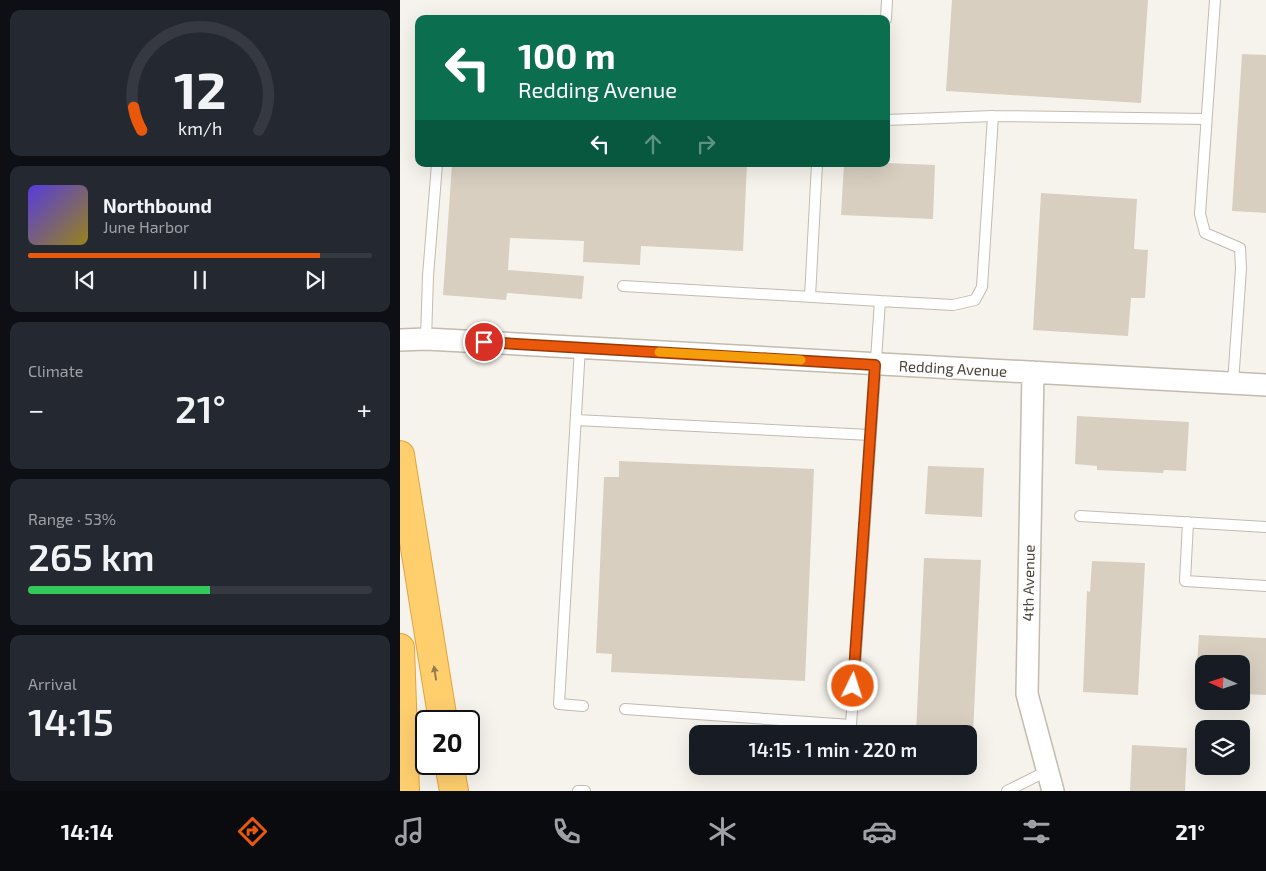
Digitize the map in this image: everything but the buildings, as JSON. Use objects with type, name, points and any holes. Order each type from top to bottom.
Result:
[{"type":"highway","points":[[400,455],[441,710]]},
{"type":"highway","points":[[400,648],[405,791]]},
{"type":"highway","points":[[451,775],[454,791]]},
{"type":"street","name":"Redding Avenue","points":[[400,340],[426,339],[580,347],[875,365],[1266,385]]},
{"type":"street","name":"4th Avenue","points":[[1033,372],[1027,694],[1050,781]]},
{"type":"lane","points":[[886,15],[888,0]]},
{"type":"lane","points":[[1215,0],[1200,214],[1205,233],[1240,248],[1241,269],[1233,383]]},
{"type":"lane","points":[[890,120],[993,116],[1206,119]]},
{"type":"lane","points":[[623,286],[953,304],[975,300],[982,287],[993,116]]},
{"type":"lane","points":[[426,339],[428,276],[437,167]]},
{"type":"lane","points":[[810,297],[818,167]]},
{"type":"lane","points":[[625,709],[850,725],[880,301]]},
{"type":"lane","points":[[580,347],[559,704],[584,706]]},
{"type":"lane","points":[[576,420],[870,436]]},
{"type":"lane","points":[[1080,516],[1266,527]]},
{"type":"lane","points":[[1188,522],[1184,581],[1266,586]]},
{"type":"lane","points":[[1007,791],[1050,781]]},
{"type":"lane","points":[[578,790],[585,791]]},
{"type":"slow traffic","points":[[659,352],[801,360]]},
{"type":"route","points":[[484,342],[875,365],[853,686]]}]
